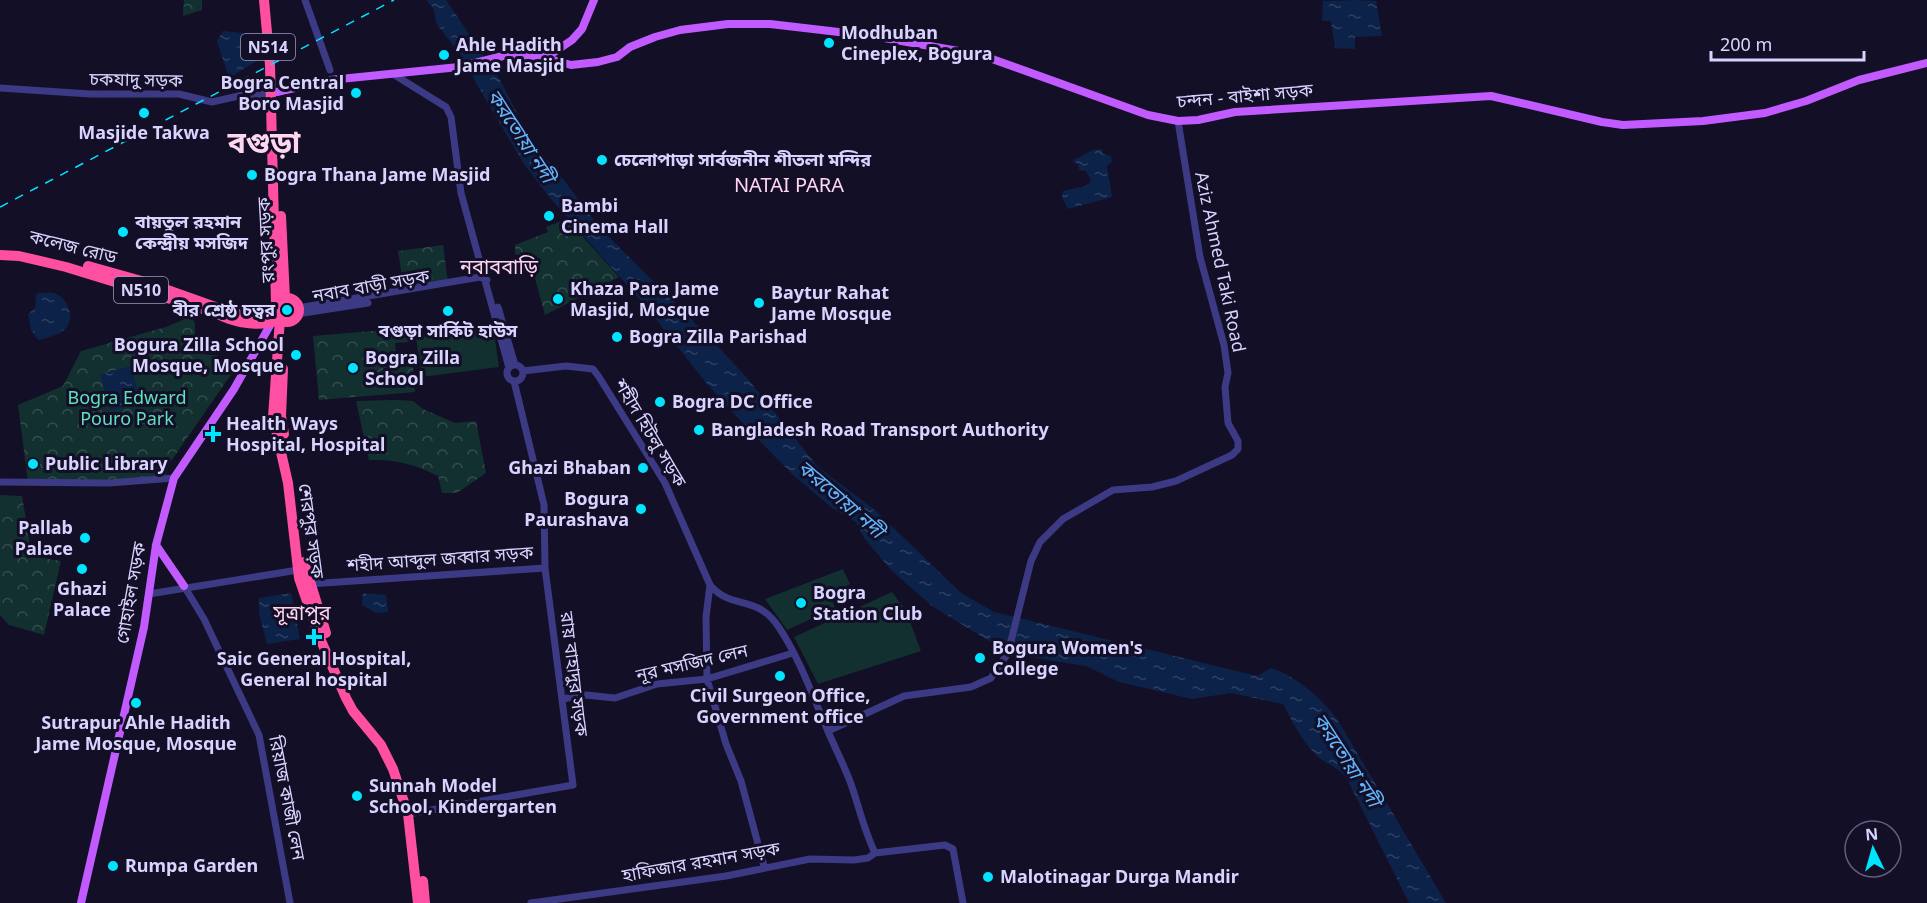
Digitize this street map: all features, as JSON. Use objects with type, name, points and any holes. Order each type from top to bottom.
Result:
[{"type":"highway","name":"রংপুর সড়ক","points":[[264,0],[274,93]]},
{"type":"highway","name":"রংপুর সড়ক","points":[[269,0],[274,93],[279,313]]},
{"type":"highway","name":"কলেজ রোড","points":[[0,249],[39,254],[235,314],[279,313]]},
{"type":"highway","name":"কলেজ রোড","points":[[0,255],[34,258],[165,293]]},
{"type":"highway","points":[[293,300],[298,311],[279,313],[293,300]]},
{"type":"highway","name":"শেরপুর সড়ক","points":[[279,313],[273,417],[288,483],[298,570],[305,585]]},
{"type":"highway","name":"শেরপুর সড়ক","points":[[279,313],[281,416],[305,585],[319,636],[346,698],[353,711],[386,753],[411,813],[425,903]]},
{"type":"highway","name":"শেরপুর সড়ক","points":[[411,813],[418,903]]},
{"type":"main road","points":[[274,93],[325,81],[459,67],[507,55],[539,56],[553,53],[572,40],[582,29],[594,0]]},
{"type":"main road","name":"চন্দন - বাইশা সড়ক","points":[[539,56],[571,65],[598,62],[617,57],[630,47],[655,37],[680,30],[728,24],[770,24],[873,36],[981,55],[1148,115],[1178,121],[1198,120],[1235,112],[1491,96],[1602,123],[1623,125],[1703,121],[1765,113],[1806,101],[1859,80],[1927,63]]},
{"type":"main road","name":"গোহাইল সড়ক","points":[[81,903],[115,760],[149,594],[156,545],[174,478],[279,313]]},
{"type":"main road","points":[[263,341],[271,339],[277,346]]},
{"type":"main road","name":"রিয়াজ কাজী লেন","points":[[156,545],[184,586]]},
{"type":"street","points":[[305,0],[330,70],[346,78]]},
{"type":"street","points":[[325,81],[330,70]]},
{"type":"street","name":"রায় বাহাদুর সড়ক","points":[[393,74],[446,107],[451,117],[461,193],[484,281],[494,294],[512,366],[507,375],[514,381],[544,505],[545,568],[573,785],[411,813]]},
{"type":"street","name":"চকযাদু সড়ক","points":[[0,88],[90,94],[179,94],[212,102],[243,95],[274,93]]},
{"type":"street","name":"Aziz Ahmed Taki Road","points":[[828,731],[904,696],[971,687],[991,678],[1008,653],[1031,561],[1040,542],[1063,519],[1113,490],[1152,487],[1176,481],[1232,456],[1239,449],[1228,423],[1225,387],[1228,373],[1224,345],[1200,257],[1178,121]]},
{"type":"street","name":"নবাব বাড়ী সড়ক","points":[[298,311],[484,281]]},
{"type":"street","points":[[512,366],[523,371],[522,378],[514,381]]},
{"type":"street","name":"শহীদ হিটলু সড়ক","points":[[523,371],[566,366],[593,369],[665,483],[710,585]]},
{"type":"street","points":[[0,482],[109,483],[174,478]]},
{"type":"street","name":"শহীদ আব্দুল জব্বার সড়ক","points":[[305,585],[545,568]]},
{"type":"street","points":[[149,594],[184,586],[298,570]]},
{"type":"street","points":[[710,585],[719,596],[763,608],[778,625],[842,759],[860,816],[875,853]]},
{"type":"street","points":[[710,585],[706,617],[707,679],[726,744],[741,782],[764,866]]},
{"type":"street","name":"রিয়াজ কাজী লেন","points":[[184,586],[204,619],[259,735],[290,903]]},
{"type":"street","name":"নূর মসজিদ লেন","points":[[562,699],[586,695],[615,698],[657,684],[707,679],[793,653]]},
{"type":"street","name":"হাফিজার রহমান সড়ক","points":[[531,903],[726,876],[764,866],[810,859],[854,860],[868,858],[875,853],[950,846],[954,850],[963,903]]},
{"type":"green space","points":[[184,0],[202,0],[202,10],[183,16]]},
{"type":"green space","points":[[567,219],[619,277],[545,315],[530,260],[484,275],[482,270],[521,256],[515,254],[515,245],[548,232],[546,227]]},
{"type":"green space","points":[[443,245],[448,283],[404,289],[398,251]]},
{"type":"green space","name":"Bogra Edward Pouro Park","points":[[192,316],[195,324],[195,353],[219,356],[219,364],[237,366],[169,464],[165,478],[28,482],[18,405],[63,386],[81,351],[166,327]]},
{"type":"green space","points":[[493,326],[499,367],[422,377],[416,338]]},
{"type":"green space","points":[[409,328],[410,342],[395,343],[397,367],[413,366],[415,392],[319,400],[313,336]]},
{"type":"green space","points":[[356,401],[413,401],[423,409],[455,423],[476,421],[486,473],[457,493],[442,493],[438,476],[413,465],[396,461],[369,460]]},
{"type":"green space","points":[[0,495],[22,496],[32,556],[61,561],[44,635],[9,625],[0,615]]},
{"type":"green space","name":"Bogra Station Club","points":[[843,569],[850,584],[830,595],[835,608],[787,630],[765,599]]},
{"type":"green space","points":[[892,592],[906,611],[921,651],[818,684],[794,637]]},
{"type":"water","name":"করতোয়া নদী","points":[[426,0],[446,0],[500,80],[534,146],[555,168],[598,226],[748,379],[818,467],[875,510],[961,593],[994,612],[1257,676],[1271,668],[1299,682],[1316,696],[1337,719],[1446,903],[1409,903],[1346,777],[1319,758],[1311,749],[1283,704],[1231,693],[1192,699],[1119,682],[1086,666],[1047,660],[1002,649],[932,606],[891,570],[864,538],[856,522],[832,508],[793,475],[707,384],[643,303],[550,198],[524,164],[466,62],[436,23],[434,10]]},
{"type":"water","points":[[1323,1],[1376,1],[1382,36],[1355,37],[1355,49],[1335,48],[1331,21],[1322,21]]},
{"type":"water","points":[[223,31],[252,34],[257,61],[229,78],[217,41]]},
{"type":"water","points":[[1102,149],[1103,154],[1111,156],[1112,162],[1107,166],[1112,197],[1068,209],[1062,197],[1063,191],[1086,186],[1091,181],[1086,171],[1079,170],[1078,164],[1072,161],[1093,150]]},
{"type":"water","points":[[39,293],[59,295],[67,304],[70,320],[62,331],[38,340],[31,330],[28,314],[35,308],[36,295]]},
{"type":"water","points":[[131,366],[141,403],[110,411],[100,374]]},
{"type":"water","points":[[291,593],[300,639],[267,644],[259,613],[259,598]]},
{"type":"water","points":[[363,593],[386,595],[388,612],[376,613],[362,605]]},
{"type":"railway","points":[[0,207],[394,0]]},
{"type":"place","name":"Modhuban Cineplex, Bogura","points":[[829,43]]},
{"type":"place","name":"Ahle Hadith Jame Masjid","points":[[444,55]]},
{"type":"place","name":"Bogra Central Boro Masjid","points":[[356,93]]},
{"type":"place","name":"Masjide Takwa","points":[[144,113]]},
{"type":"place","name":"চেলোপাড়া সার্বজনীন শীতলা মন্দির","points":[[602,160]]},
{"type":"place","name":"Bogra Thana Jame Masjid","points":[[252,175]]},
{"type":"place","name":"Bambi Cinema Hall","points":[[549,216]]},
{"type":"place","name":"বায়তুল রহমান কেন্দ্রীয় মসজিদ","points":[[123,232]]},
{"type":"place","name":"Khaza Para Jame Masjid, Mosque","points":[[558,299]]},
{"type":"place","name":"Baytur Rahat Jame Mosque","points":[[759,303]]},
{"type":"place","name":"বীর শ্রেষ্ঠ চত্বর","points":[[287,310]]},
{"type":"place","name":"বগুড়া সার্কিট হাউস","points":[[448,311]]},
{"type":"place","name":"Bogra Zilla Parishad","points":[[617,337]]},
{"type":"place","name":"Bogura Zilla School Mosque, Mosque","points":[[296,355]]},
{"type":"place","name":"Bogra Zilla School","points":[[353,368]]},
{"type":"place","name":"Bogra DC Office","points":[[660,402]]},
{"type":"place","name":"Bangladesh Road Transport Authority","points":[[699,430]]},
{"type":"place","name":"Health Ways Hospital, Hospital","points":[[213,434]]},
{"type":"place","name":"Public Library","points":[[33,464]]},
{"type":"place","name":"Ghazi Bhaban","points":[[643,468]]},
{"type":"place","name":"Bogura Paurashava","points":[[641,509]]},
{"type":"place","name":"Pallab Palace","points":[[85,538]]},
{"type":"place","name":"Ghazi Palace","points":[[82,569]]},
{"type":"place","name":"Bogra Station Club","points":[[801,603]]},
{"type":"place","name":"Saic General Hospital, General hospital","points":[[314,637]]},
{"type":"place","name":"Bogura Women's College","points":[[980,658]]},
{"type":"place","name":"Civil Surgeon Office, Government office","points":[[780,676]]},
{"type":"place","name":"Sutrapur Ahle Hadith Jame Mosque, Mosque","points":[[136,703]]},
{"type":"place","name":"Sunnah Model School, Kindergarten","points":[[357,796]]},
{"type":"place","name":"Rumpa Garden","points":[[113,866]]},
{"type":"place","name":"Malotinagar Durga Mandir","points":[[988,877]]},
{"type":"district","name":"বগুড়া","points":[[264,143]]},
{"type":"district","name":"NATAI PARA","points":[[789,185]]},
{"type":"district","name":"নবাববাড়ি","points":[[499,267]]},
{"type":"district","name":"সূত্রাপুর","points":[[302,613]]}]
